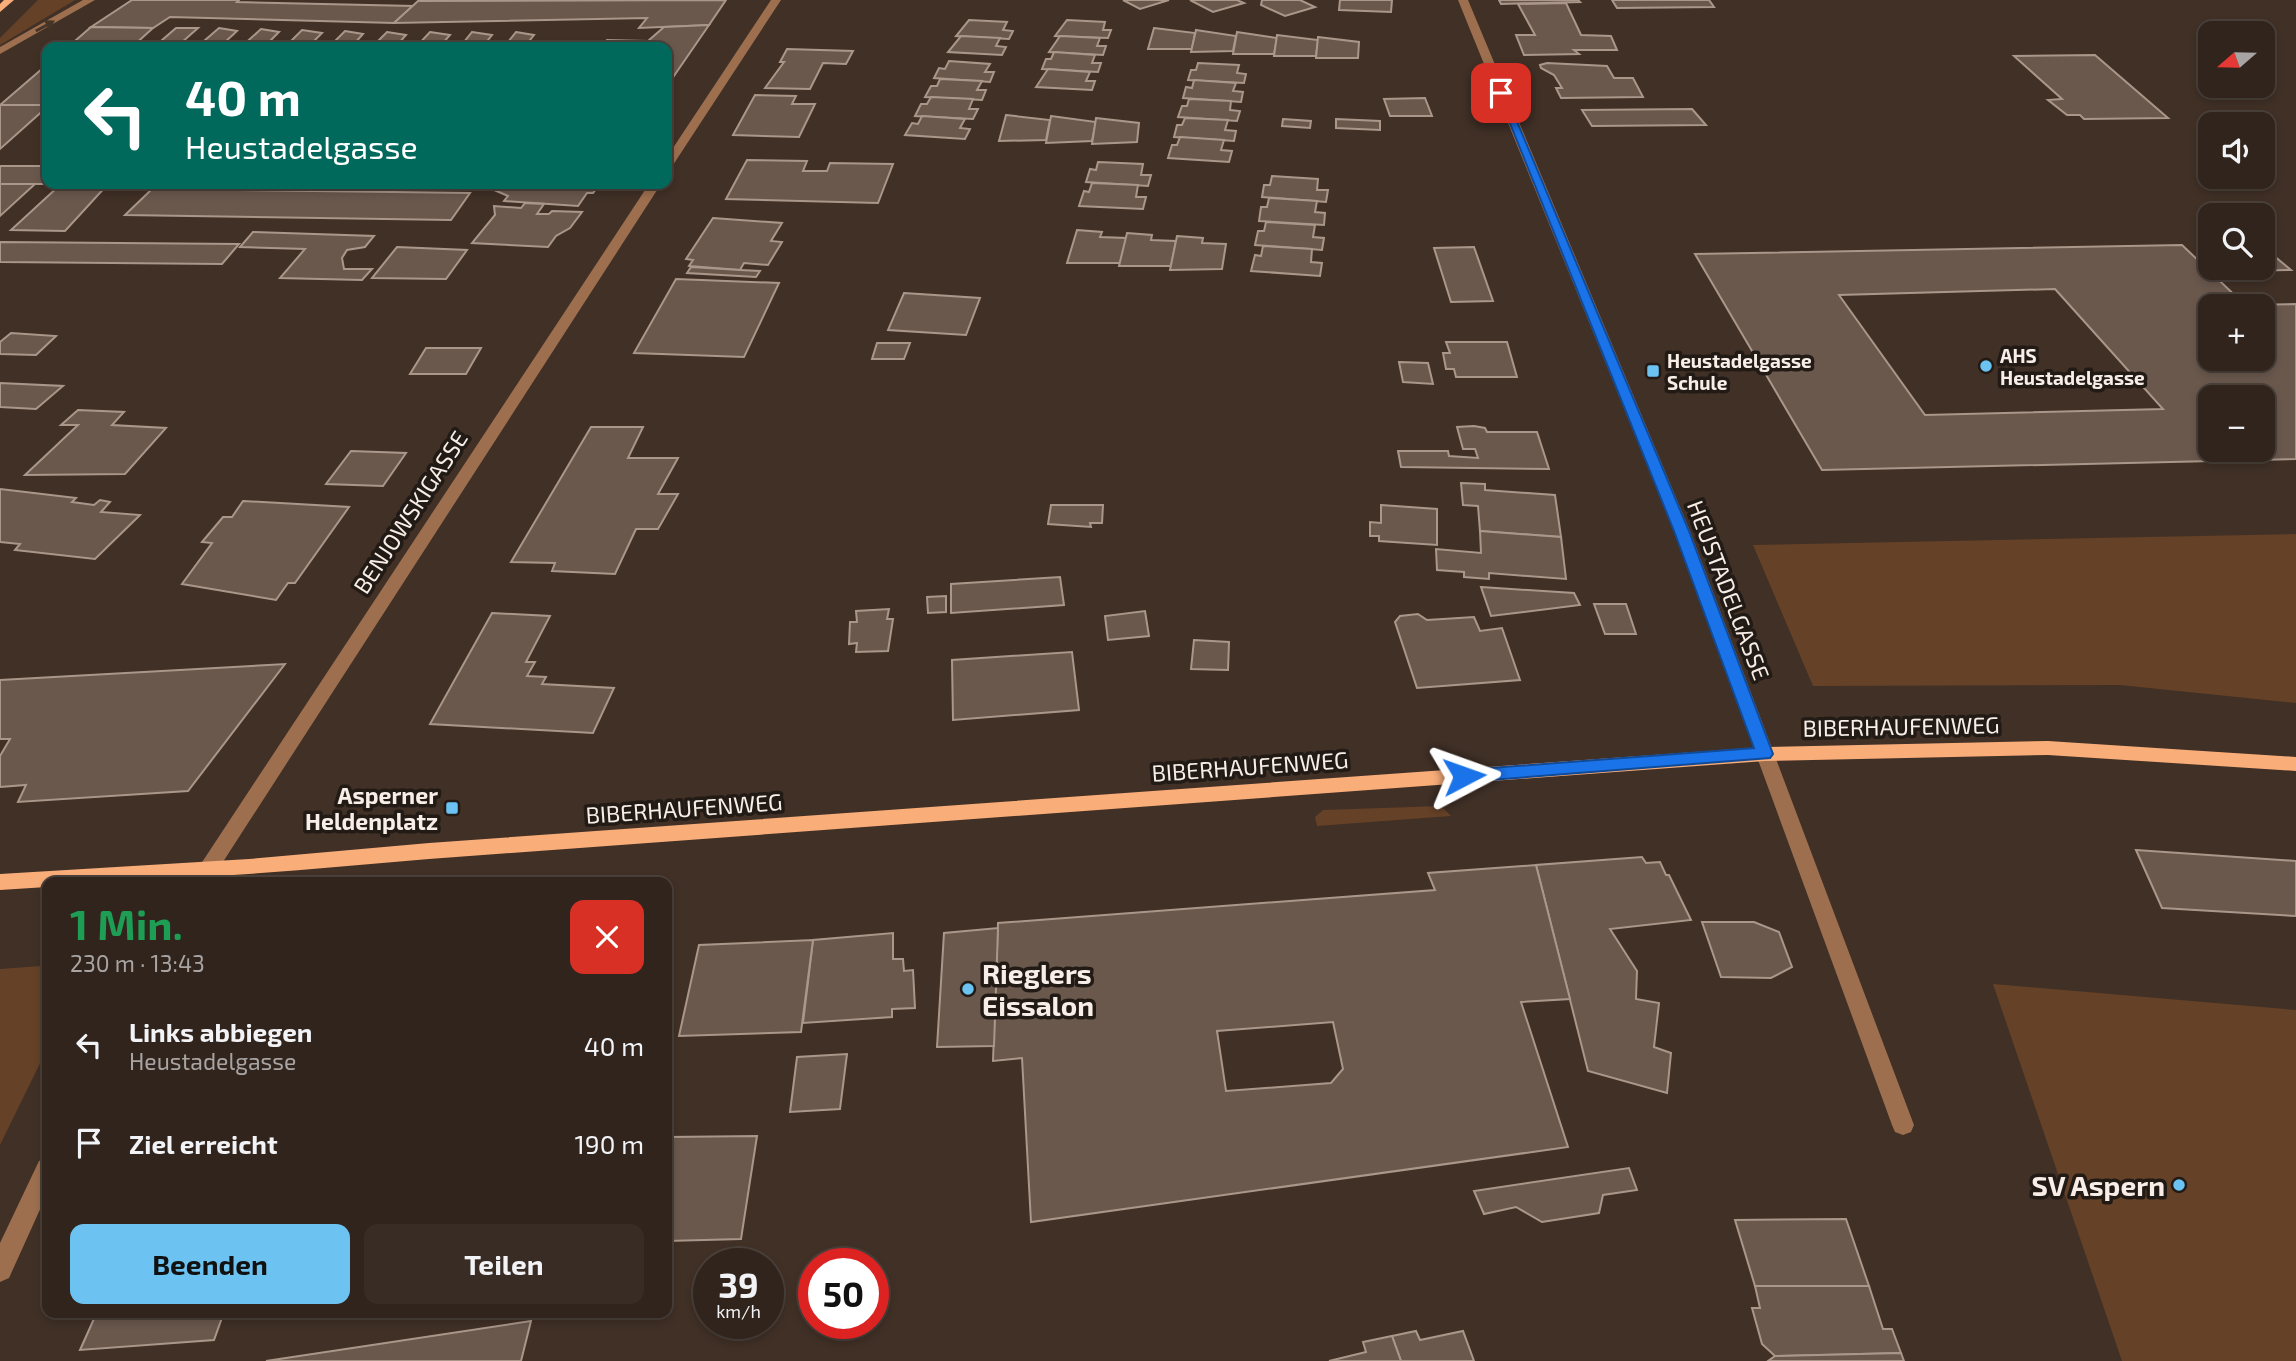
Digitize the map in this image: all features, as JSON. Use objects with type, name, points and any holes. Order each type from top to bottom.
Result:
[{"type":"main road","points":[[0,9],[9,0]]},
{"type":"main road","name":"BIBERHAUFENWEG","points":[[203,875],[249,867],[443,850],[1765,754],[2048,748],[2296,764]]},
{"type":"main road","points":[[145,877],[203,875]]},
{"type":"main road","points":[[0,882],[42,881]]},
{"type":"street","points":[[0,51],[90,0]]},
{"type":"street","points":[[672,157],[776,0]]},
{"type":"street","name":"HEUSTADELGASSE","points":[[1463,0],[1682,531],[1903,1125]]},
{"type":"street","name":"BENJOWSKIGASSE","points":[[203,875],[652,189]]},
{"type":"street","points":[[0,1270],[42,1180]]},
{"type":"shaded area","points":[[38,0],[75,0],[0,45],[0,38]]},
{"type":"shaded area","points":[[2296,534],[2296,703],[2120,685],[1813,686],[1753,545]]},
{"type":"shaded area","points":[[1441,806],[1451,816],[1317,826],[1315,817],[1323,810]]},
{"type":"shaded area","points":[[41,966],[42,1059],[0,1145],[0,969]]},
{"type":"shaded area","name":"SV Aspern","points":[[1993,984],[2296,1010],[2296,1361],[2122,1361]]},
{"type":"building","points":[[132,0],[239,0],[237,2],[413,6],[394,23],[170,17],[153,28],[91,27]]},
{"type":"building","points":[[726,0],[709,25],[639,28],[647,18],[394,23],[418,1]]},
{"type":"building","points":[[1123,0],[1169,0],[1140,9]]},
{"type":"building","points":[[1190,0],[1237,0],[1244,3],[1213,12]]},
{"type":"building","points":[[1262,0],[1300,0],[1315,7],[1285,16],[1261,5]]},
{"type":"building","points":[[1340,0],[1392,0],[1391,12],[1339,10]]},
{"type":"building","points":[[1499,0],[1578,0],[1580,2],[1501,4]]},
{"type":"building","points":[[1612,0],[1709,0],[1714,7],[1617,8]]},
{"type":"building","points":[[1566,3],[1581,35],[1611,36],[1617,50],[1574,50],[1579,54],[1524,55],[1516,35],[1535,35],[1518,4]]},
{"type":"building","points":[[969,20],[1007,22],[1003,30],[1013,31],[1009,39],[956,36]]},
{"type":"building","points":[[1067,20],[1105,22],[1103,30],[1111,30],[1108,38],[1055,36]]},
{"type":"building","points":[[709,25],[672,79],[672,42],[605,42],[648,41],[664,27]]},
{"type":"building","points":[[91,27],[153,28],[138,42],[74,42]]},
{"type":"building","points":[[176,28],[198,28],[182,42],[160,42]]},
{"type":"building","points":[[219,28],[237,31],[225,42],[203,42]]},
{"type":"building","points":[[1154,28],[1195,33],[1192,49],[1148,49]]},
{"type":"building","points":[[261,29],[279,32],[269,42],[247,42]]},
{"type":"building","points":[[302,30],[322,33],[313,42],[290,42]]},
{"type":"building","points":[[1196,30],[1236,36],[1233,51],[1191,52]]},
{"type":"building","points":[[345,31],[363,34],[356,42],[334,42]]},
{"type":"building","points":[[387,32],[406,35],[400,42],[377,42]]},
{"type":"building","points":[[430,32],[450,35],[444,42],[421,42]]},
{"type":"building","points":[[472,32],[492,35],[486,42],[464,42]]},
{"type":"building","points":[[516,32],[534,35],[528,42],[508,42]]},
{"type":"building","points":[[1237,32],[1277,38],[1274,54],[1233,54]]},
{"type":"building","points":[[1277,35],[1318,40],[1316,56],[1274,56]]},
{"type":"building","points":[[961,36],[1000,38],[996,46],[1006,47],[1002,55],[948,52]]},
{"type":"building","points":[[1060,36],[1100,38],[1097,46],[1106,46],[1103,55],[1049,52]]},
{"type":"building","points":[[1318,37],[1359,42],[1358,58],[1316,58]]},
{"type":"building","points":[[787,49],[853,51],[846,64],[823,63],[810,89],[765,88],[784,62],[780,62]]},
{"type":"building","points":[[1054,52],[1095,55],[1092,63],[1101,63],[1098,72],[1042,69],[1046,59],[1051,59]]},
{"type":"building","points":[[2095,55],[2168,118],[2084,119],[2080,115],[2067,115],[2048,100],[2062,99],[2014,56]]},
{"type":"building","points":[[949,61],[990,64],[985,72],[994,72],[990,82],[934,78],[939,68],[945,69]]},
{"type":"building","points":[[1198,63],[1239,65],[1237,73],[1246,74],[1244,83],[1188,80],[1191,70],[1196,70]]},
{"type":"building","points":[[1547,63],[1607,66],[1614,78],[1633,78],[1643,97],[1561,98],[1556,88],[1562,88],[1554,75],[1541,68],[1540,65]]},
{"type":"building","points":[[42,69],[42,105],[0,105]]},
{"type":"building","points":[[1048,69],[1090,72],[1086,81],[1095,81],[1092,90],[1036,87]]},
{"type":"building","points":[[940,79],[982,81],[977,90],[986,90],[982,100],[925,97],[931,86],[937,86]]},
{"type":"building","points":[[1194,80],[1236,83],[1233,91],[1243,92],[1241,102],[1183,98],[1186,87],[1192,88]]},
{"type":"building","points":[[755,95],[796,96],[792,104],[815,104],[799,137],[733,135]]},
{"type":"building","points":[[931,97],[973,99],[969,109],[978,109],[973,119],[915,116],[921,104],[927,104]]},
{"type":"building","points":[[1425,98],[1432,116],[1390,116],[1384,99]]},
{"type":"building","points":[[1189,99],[1231,101],[1230,110],[1240,111],[1237,121],[1178,117],[1182,106],[1187,106]]},
{"type":"building","points":[[0,105],[42,105],[42,111],[0,149]]},
{"type":"building","points":[[1692,109],[1706,125],[1592,126],[1582,110]]},
{"type":"building","points":[[1006,115],[1050,120],[1046,140],[999,141]]},
{"type":"building","points":[[922,116],[965,119],[960,128],[970,129],[965,139],[905,135],[912,123],[918,124]]},
{"type":"building","points":[[1051,116],[1096,122],[1092,141],[1046,143]]},
{"type":"building","points":[[1096,118],[1139,123],[1137,142],[1092,144]]},
{"type":"building","points":[[1185,118],[1228,120],[1225,130],[1236,131],[1234,141],[1174,137],[1177,125],[1182,125]]},
{"type":"building","points":[[1283,119],[1311,121],[1310,128],[1282,126]]},
{"type":"building","points":[[1336,119],[1380,121],[1380,130],[1336,128]]},
{"type":"building","points":[[1180,137],[1224,140],[1221,150],[1232,151],[1229,162],[1168,158],[1172,145],[1177,145]]},
{"type":"building","points":[[747,160],[807,161],[803,171],[827,171],[830,163],[893,164],[878,203],[726,199]]},
{"type":"building","points":[[1098,162],[1143,164],[1141,175],[1151,175],[1148,186],[1086,182],[1090,169],[1096,170]]},
{"type":"building","points":[[0,166],[42,166],[42,184],[0,184]]},
{"type":"building","points":[[1272,176],[1318,179],[1317,190],[1328,190],[1326,202],[1262,197],[1264,185],[1270,185]]},
{"type":"building","points":[[1092,183],[1138,185],[1136,197],[1146,197],[1143,209],[1079,206],[1084,191],[1089,192]]},
{"type":"building","points":[[0,184],[35,184],[0,216]]},
{"type":"building","points":[[56,189],[103,189],[65,231],[11,230]]},
{"type":"building","points":[[152,189],[470,193],[451,220],[125,215]]},
{"type":"building","points":[[492,189],[596,189],[593,193],[587,193],[578,206],[504,201],[508,196]]},
{"type":"building","points":[[1269,198],[1317,201],[1315,212],[1325,213],[1324,225],[1259,221],[1261,207],[1267,207]]},
{"type":"building","points":[[525,203],[544,204],[537,214],[549,214],[552,211],[582,212],[570,228],[556,236],[548,247],[472,243],[495,215],[494,206],[521,208]]},
{"type":"building","points":[[713,218],[782,223],[771,241],[782,242],[768,265],[744,263],[740,270],[689,266],[693,260],[686,259]]},
{"type":"building","points":[[1266,222],[1315,225],[1313,237],[1324,238],[1322,250],[1255,245],[1258,231],[1264,231]]},
{"type":"building","points":[[1077,230],[1102,232],[1100,237],[1127,238],[1120,263],[1067,263]]},
{"type":"building","points":[[253,232],[374,236],[365,247],[347,250],[342,258],[344,269],[372,269],[362,280],[280,278],[305,249],[240,247]]},
{"type":"building","points":[[1127,233],[1152,235],[1151,240],[1176,241],[1171,266],[1119,266]]},
{"type":"building","points":[[1177,236],[1203,238],[1202,243],[1226,244],[1222,269],[1170,270]]},
{"type":"building","points":[[0,242],[239,244],[222,264],[0,262]]},
{"type":"building","points":[[2182,245],[2198,260],[2198,280],[2219,280],[2233,294],[2198,294],[2198,371],[2275,371],[2275,304],[2296,304],[2296,459],[2275,459],[2275,385],[2198,385],[2198,461],[1822,470],[1695,254]],"holes":[[[2055,289],[2163,409],[1925,415],[1839,295]]]},
{"type":"building","points":[[1263,246],[1312,249],[1311,262],[1322,263],[1320,276],[1251,271],[1255,255],[1261,256]]},
{"type":"building","points":[[397,247],[467,250],[446,279],[372,278]]},
{"type":"building","points":[[1474,247],[1493,301],[1451,302],[1434,248]]},
{"type":"building","points":[[2275,257],[2291,270],[2275,270]]},
{"type":"building","points":[[691,267],[760,271],[756,277],[687,273]]},
{"type":"building","points":[[676,279],[779,283],[744,357],[634,353]]},
{"type":"building","points":[[904,293],[980,298],[966,335],[888,330]]},
{"type":"building","points":[[11,333],[56,336],[36,355],[0,354],[0,342]]},
{"type":"building","points":[[1446,342],[1507,342],[1517,377],[1456,377],[1454,369],[1446,369],[1443,353],[1450,353]]},
{"type":"building","points":[[877,343],[910,343],[904,359],[872,359]]},
{"type":"building","points":[[426,348],[481,348],[466,374],[410,374]]},
{"type":"building","points":[[1399,362],[1428,363],[1433,384],[1403,382]]},
{"type":"building","points":[[0,383],[63,386],[36,409],[0,407]]},
{"type":"building","points":[[78,410],[124,412],[112,425],[166,428],[125,474],[25,475],[78,425],[61,425]]},
{"type":"building","points":[[591,427],[643,427],[628,458],[678,458],[658,494],[678,494],[658,529],[636,529],[615,574],[552,571],[555,563],[511,562]]},
{"type":"building","points":[[1457,427],[1485,428],[1487,432],[1537,432],[1549,469],[1401,467],[1398,451],[1448,451],[1449,456],[1478,458],[1475,449],[1463,449]]},
{"type":"building","points":[[351,451],[406,453],[383,486],[326,484]]},
{"type":"building","points":[[1461,483],[1485,484],[1485,490],[1555,495],[1561,537],[1480,531],[1478,506],[1463,505]]},
{"type":"building","points":[[0,489],[76,498],[72,502],[94,505],[100,500],[110,502],[101,512],[140,515],[95,559],[15,550],[20,544],[0,542]]},
{"type":"building","points":[[243,501],[349,507],[295,583],[288,583],[276,600],[182,584],[212,543],[202,542],[223,517],[232,517]]},
{"type":"building","points":[[1051,505],[1103,505],[1102,523],[1090,523],[1091,527],[1048,524]]},
{"type":"building","points":[[1381,505],[1437,509],[1437,545],[1379,541],[1379,536],[1370,536],[1370,522],[1381,523]]},
{"type":"building","points":[[1480,531],[1561,537],[1566,579],[1489,573],[1489,579],[1464,577],[1464,572],[1437,570],[1436,549],[1481,553]]},
{"type":"building","points":[[1060,577],[1064,605],[951,613],[951,584]]},
{"type":"building","points":[[1481,587],[1574,593],[1580,605],[1491,616]]},
{"type":"building","points":[[946,596],[946,612],[928,613],[927,597]]},
{"type":"building","points":[[1594,604],[1626,604],[1636,634],[1605,634]]},
{"type":"building","points":[[889,609],[887,619],[893,619],[888,651],[856,652],[857,643],[849,644],[850,622],[857,622],[856,611]]},
{"type":"building","points":[[1145,611],[1149,636],[1108,640],[1105,616]]},
{"type":"building","points":[[492,613],[550,616],[526,662],[535,662],[527,676],[546,677],[542,684],[614,688],[593,733],[430,724]]},
{"type":"building","points":[[1418,614],[1427,620],[1474,617],[1480,631],[1502,628],[1520,680],[1417,688],[1395,622],[1400,616]]},
{"type":"building","points":[[1194,640],[1229,642],[1228,670],[1191,669]]},
{"type":"building","points":[[1072,652],[1079,710],[953,720],[952,660]]},
{"type":"building","points":[[285,664],[188,791],[18,802],[26,785],[0,787],[0,756],[10,739],[0,739],[0,680]]},
{"type":"building","points":[[2136,850],[2296,861],[2296,916],[2162,908]]},
{"type":"building","points":[[1642,857],[1646,863],[1660,862],[1691,920],[1610,929],[1637,971],[1636,999],[1659,1003],[1654,1047],[1671,1053],[1667,1093],[1588,1071],[1536,865]]},
{"type":"building","points":[[1536,865],[1570,999],[1521,1002],[1568,1147],[1031,1222],[1022,1058],[993,1061],[998,923],[1435,890],[1428,873]],"holes":[[[1333,1022],[1343,1069],[1331,1083],[1226,1091],[1217,1031]]]},
{"type":"building","points":[[1702,922],[1754,922],[1779,932],[1792,967],[1771,978],[1721,977]]},
{"type":"building","name":"Rieglers Eissalon","points":[[998,928],[994,1046],[937,1047],[944,933]]},
{"type":"building","points":[[893,933],[893,959],[903,959],[904,971],[913,970],[915,1008],[892,1009],[892,1017],[803,1023],[813,940]]},
{"type":"building","points":[[813,940],[801,1032],[679,1036],[699,945]]},
{"type":"building","points":[[847,1054],[840,1109],[790,1112],[797,1057]]},
{"type":"building","points":[[757,1136],[741,1239],[672,1241],[672,1137]]},
{"type":"building","points":[[1629,1168],[1637,1190],[1603,1195],[1599,1213],[1542,1222],[1516,1207],[1484,1214],[1474,1191]]},
{"type":"building","points":[[1846,1219],[1869,1286],[1755,1286],[1735,1220]]},
{"type":"building","points":[[1755,1286],[1869,1286],[1883,1329],[1892,1329],[1901,1353],[1775,1356],[1762,1344],[1752,1308],[1760,1308]]},
{"type":"building","points":[[94,1318],[222,1318],[214,1340],[80,1350]]},
{"type":"building","points":[[531,1321],[521,1361],[266,1361]]},
{"type":"building","points":[[1416,1331],[1420,1340],[1463,1331],[1474,1361],[1401,1361],[1392,1336]]},
{"type":"building","points":[[1392,1336],[1401,1361],[1329,1361],[1366,1352],[1363,1342]]},
{"type":"building","points":[[1901,1353],[1904,1361],[1768,1361],[1775,1356]]},
{"type":"place","name":"AHS Heustadelgasse","points":[[1986,366]]},
{"type":"place","name":"Heustadelgasse Schule","points":[[1653,371]]},
{"type":"place","name":"Asperner Heldenplatz","points":[[452,808]]},
{"type":"place","name":"Rieglers Eissalon","points":[[968,989]]},
{"type":"place","name":"SV Aspern","points":[[2179,1185]]},
{"type":"route","points":[[1464,776],[1765,754],[1682,531],[1501,93]]}]
